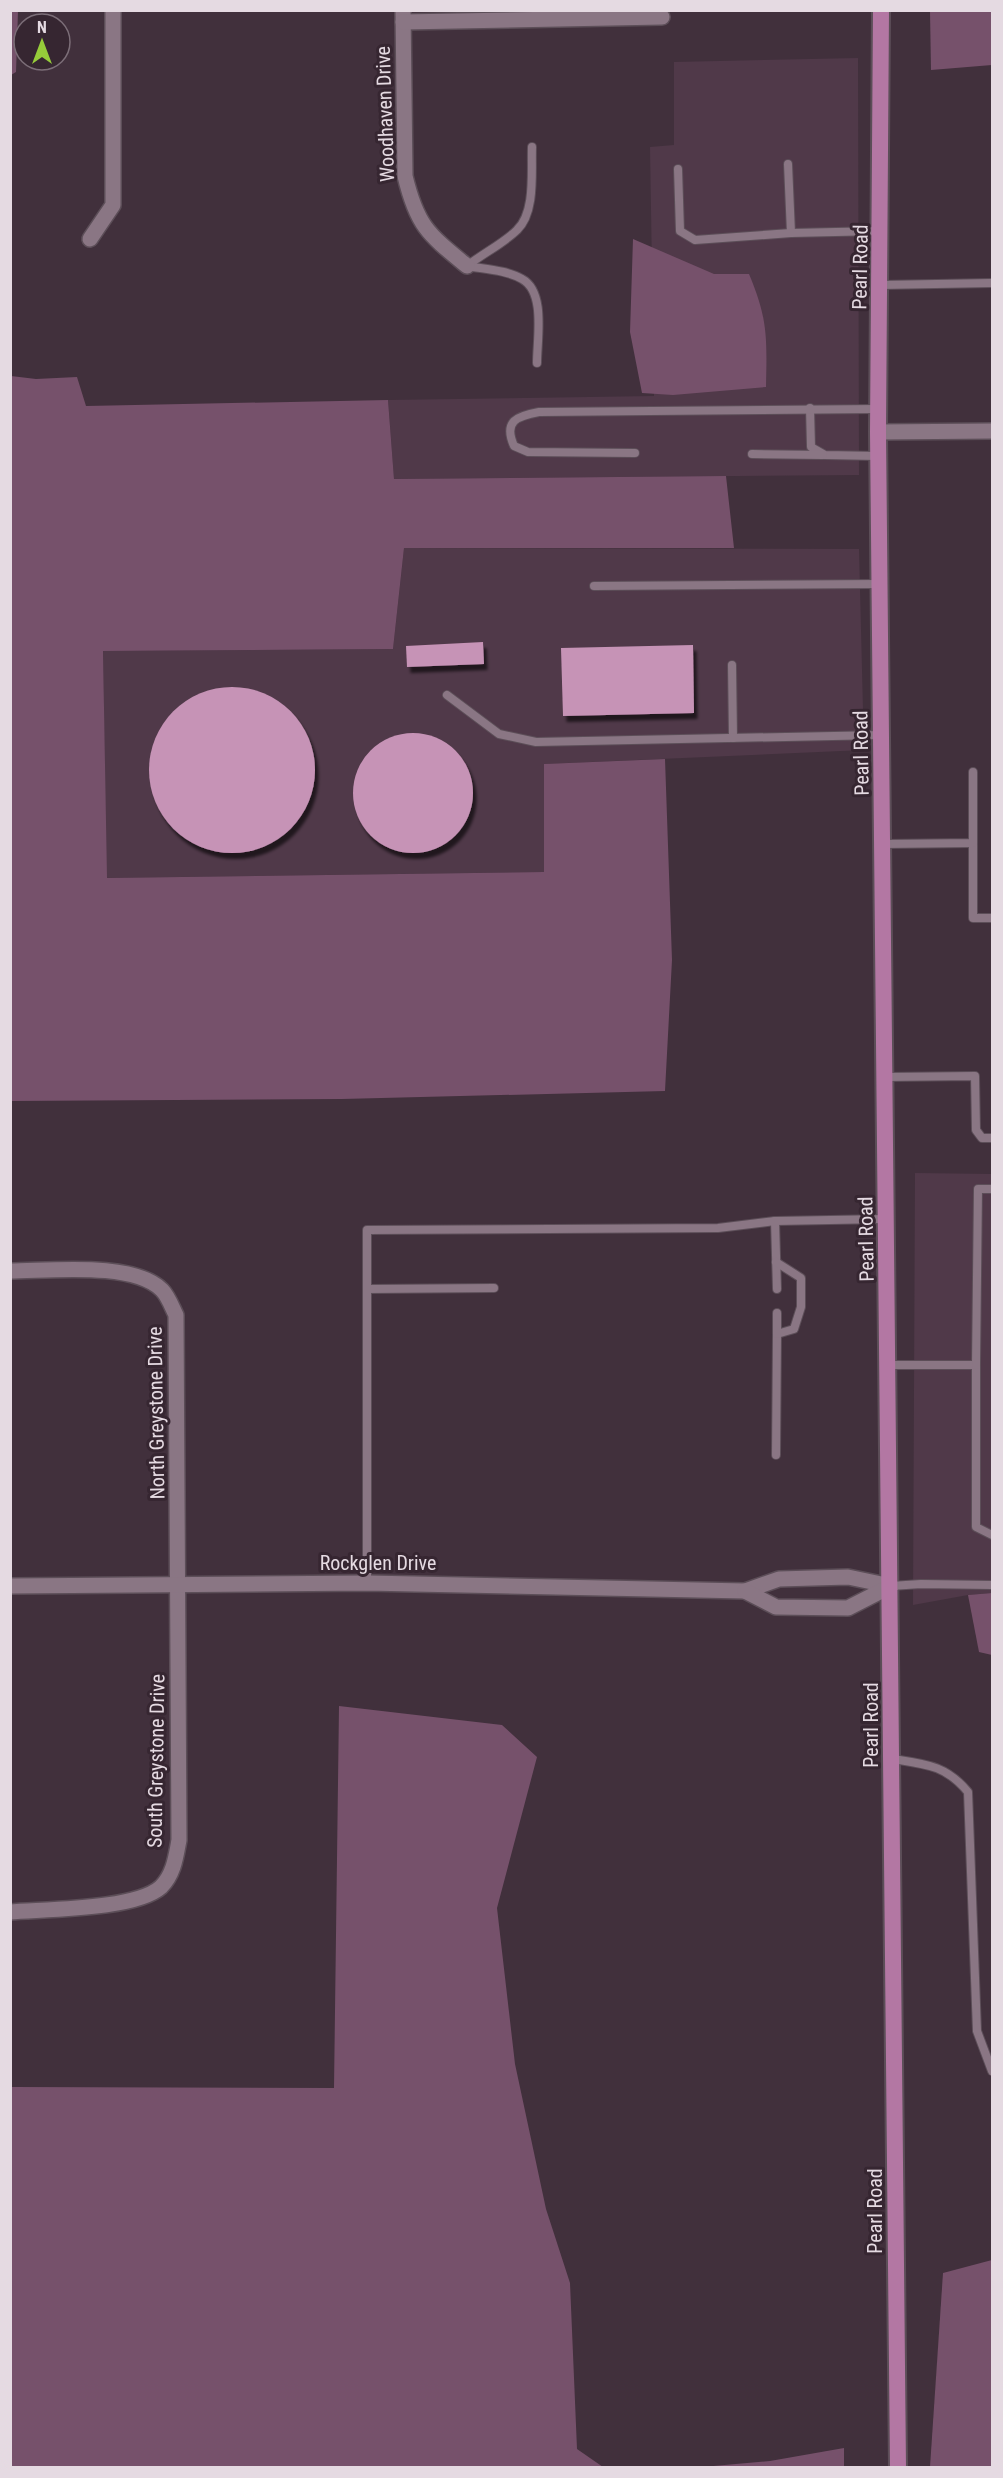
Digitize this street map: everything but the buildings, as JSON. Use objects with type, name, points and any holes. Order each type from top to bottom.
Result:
[{"type":"main road","name":"Pearl Road","points":[[881,10],[878,456],[893,1759],[898,2468]]},
{"type":"street","points":[[90,239],[114,205],[113,10]]},
{"type":"street","points":[[403,16],[662,17]]},
{"type":"street","name":"Woodhaven Drive","points":[[403,16],[405,176],[411,202],[423,227],[466,266]]},
{"type":"street","points":[[878,432],[993,431]]},
{"type":"street","name":"North Greystone Drive","points":[[10,1271],[95,1270],[138,1277],[162,1290],[176,1315],[179,1586]]},
{"type":"street","name":"Rockglen Drive","points":[[10,1586],[179,1586],[367,1582],[745,1591],[779,1579],[848,1577],[891,1586]]},
{"type":"street","name":"South Greystone Drive","points":[[10,1912],[105,1905],[137,1899],[161,1887],[173,1870],[179,1840],[179,1586]]},
{"type":"street","name":"Rockglen Drive","points":[[745,1591],[776,1607],[848,1608],[891,1586]]},
{"type":"lane","points":[[466,266],[516,232],[523,223],[529,202],[532,147]]},
{"type":"lane","points":[[788,164],[791,233]]},
{"type":"lane","points":[[678,169],[680,231],[688,238],[695,240],[791,233],[881,231]]},
{"type":"lane","points":[[466,266],[520,277],[532,286],[537,301],[537,363]]},
{"type":"lane","points":[[880,285],[993,283]]},
{"type":"lane","points":[[810,408],[811,447],[825,455]]},
{"type":"lane","points":[[635,453],[528,452],[514,446],[509,436],[510,425],[520,415],[539,412],[878,409]]},
{"type":"lane","points":[[752,454],[878,456]]},
{"type":"lane","points":[[594,586],[880,584]]},
{"type":"lane","points":[[732,665],[733,738]]},
{"type":"lane","points":[[447,695],[500,734],[536,742],[882,735]]},
{"type":"lane","points":[[973,772],[973,918],[993,918]]},
{"type":"lane","points":[[883,844],[973,843]]},
{"type":"lane","points":[[885,1077],[975,1076],[976,1130],[982,1138],[993,1138]]},
{"type":"lane","points":[[993,1189],[978,1189],[976,1365],[976,1527],[993,1535]]},
{"type":"lane","points":[[367,1582],[367,1230],[718,1228],[776,1221],[887,1219]]},
{"type":"lane","points":[[776,1221],[777,1289]]},
{"type":"lane","points":[[776,1262],[801,1278],[801,1307],[794,1329],[777,1334]]},
{"type":"lane","points":[[368,1289],[494,1288]]},
{"type":"lane","points":[[776,1455],[777,1313]]},
{"type":"lane","points":[[889,1365],[976,1365]]},
{"type":"lane","points":[[891,1586],[993,1585]]},
{"type":"lane","points":[[893,1759],[930,1765],[955,1776],[968,1792],[977,2031],[993,2071]]},
{"type":"shaded area","points":[[11,10],[18,11],[12,12],[12,72],[16,72],[11,75]]},
{"type":"shaded area","points":[[930,11],[992,11],[992,65],[931,70]]},
{"type":"shaded area","points":[[858,58],[859,475],[394,479],[388,400],[654,396],[650,147],[674,145],[674,62]]},
{"type":"shaded area","points":[[633,239],[714,274],[749,274],[760,304],[765,329],[766,387],[673,395],[642,393],[630,332]]},
{"type":"shaded area","points":[[11,376],[36,379],[77,377],[86,406],[388,400],[394,479],[726,476],[734,548],[404,548],[393,649],[103,651],[107,878],[544,872],[544,764],[665,759],[672,960],[665,1091],[342,1099],[11,1101]]},
{"type":"shaded area","points":[[404,548],[859,549],[864,750],[545,764],[544,872],[106,878],[103,651],[393,649]]},
{"type":"shaded area","points":[[915,1173],[992,1174],[992,1593],[913,1605]]},
{"type":"shaded area","points":[[992,1593],[992,1655],[979,1652],[968,1595]]},
{"type":"shaded area","points":[[339,1706],[502,1725],[537,1757],[497,1908],[515,2064],[546,2209],[570,2283],[577,2449],[603,2467],[11,2467],[11,2087],[334,2088]]},
{"type":"shaded area","points":[[992,2260],[992,2467],[930,2467],[943,2273]]},
{"type":"shaded area","points":[[844,2448],[844,2467],[702,2467],[770,2461]]}]
